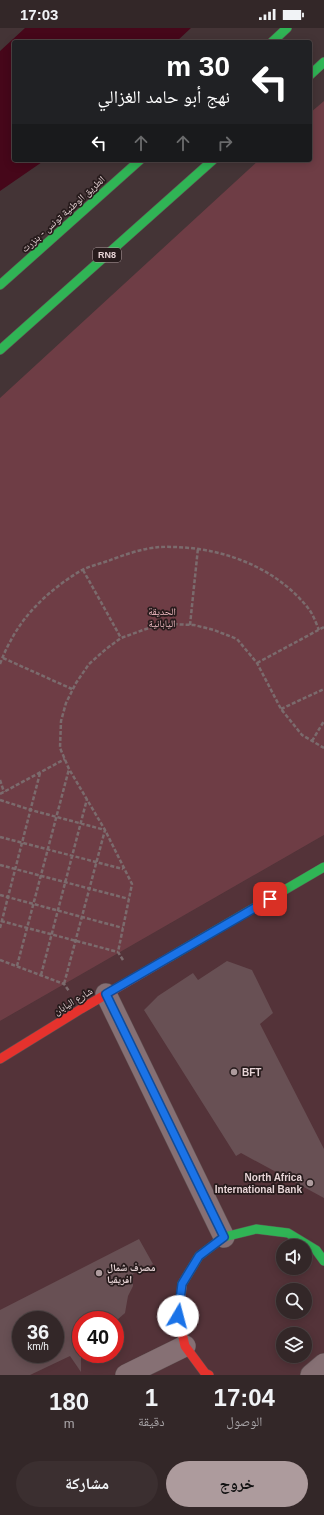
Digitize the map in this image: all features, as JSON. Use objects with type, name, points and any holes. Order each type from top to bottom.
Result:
[{"type":"main road","points":[[274,40],[287,28]]},
{"type":"main road","points":[[312,72],[324,62]]},
{"type":"main road","name":"الطريق الوطنية تونس - بنزرت","points":[[0,285],[138,162]]},
{"type":"main road","name":"RN8","points":[[0,350],[212,162]]},
{"type":"main road","name":"شارع اليابان","points":[[0,1060],[106,994],[324,867]]},
{"type":"main road","points":[[209,1375],[205,1373],[185,1346],[178,1316],[182,1284],[199,1256],[224,1237],[256,1229],[288,1233],[316,1250],[324,1261]]},
{"type":"street","points":[[106,994],[224,1237]]},
{"type":"street","points":[[126,1375],[185,1346]]},
{"type":"street","points":[[311,1375],[324,1364]]},
{"type":"path","points":[[0,664],[11,640],[32,610],[58,586],[83,570],[122,555],[159,547],[198,548],[231,556],[266,571],[294,592],[309,610],[319,630]]},
{"type":"path","points":[[190,625],[198,548]]},
{"type":"path","points":[[83,570],[121,638]]},
{"type":"path","points":[[133,979],[118,952],[132,884],[105,830],[69,768],[60,748],[61,721],[72,689],[89,664],[121,638],[146,629],[169,624],[190,625],[214,630],[237,639],[257,664],[281,709],[302,735],[324,748]]},
{"type":"path","points":[[257,664],[324,627]]},
{"type":"path","points":[[3,658],[72,689]]},
{"type":"path","points":[[281,709],[324,689]]},
{"type":"path","points":[[312,741],[324,721]]},
{"type":"path","points":[[0,794],[65,759]]},
{"type":"path","points":[[17,966],[69,768]]},
{"type":"path","points":[[0,928],[40,773]]},
{"type":"path","points":[[0,780],[4,792]]},
{"type":"path","points":[[41,975],[87,798]]},
{"type":"path","points":[[0,800],[105,830]]},
{"type":"path","points":[[64,984],[105,830]]},
{"type":"path","points":[[0,836],[124,869]]},
{"type":"path","points":[[0,865],[129,899]]},
{"type":"path","points":[[0,895],[123,928]]},
{"type":"path","points":[[1,922],[118,952]]},
{"type":"path","points":[[0,960],[64,984],[81,1009]]},
{"type":"shaded area","points":[[25,28],[191,28],[178,40],[12,40],[12,162],[42,162],[0,191],[0,51]]},
{"type":"shaded area","points":[[324,835],[324,1375],[0,1375],[0,1021]]},
{"type":"green space","name":"الحديقة اليابانية","points":[[324,101],[324,835],[0,1021],[0,398],[257,162],[312,162],[312,111]]},
{"type":"building","name":"BFT","points":[[227,961],[252,970],[273,1013],[260,1024],[324,1149],[324,1198],[241,1153],[236,1156],[144,1010],[158,996],[193,973],[198,980]]},
{"type":"building","points":[[139,1239],[153,1264],[133,1274],[133,1286],[128,1296],[125,1313],[124,1314],[124,1311],[72,1311],[72,1359],[70,1356],[64,1359],[64,1311],[12,1311],[12,1363],[55,1363],[30,1375],[0,1375],[0,1310]]},
{"type":"building","points":[[75,1363],[81,1363],[81,1372]]},
{"type":"traffic: fast","points":[[274,40],[287,28]]},
{"type":"traffic: fast","points":[[312,73],[324,62]]},
{"type":"traffic: fast","points":[[0,285],[138,162]]},
{"type":"traffic: fast","points":[[0,350],[211,162]]},
{"type":"traffic: fast","points":[[170,957],[324,867]]},
{"type":"traffic: fast","points":[[182,1287],[182,1284],[199,1256],[224,1237],[256,1229],[288,1233],[316,1250],[324,1261]]},
{"type":"traffic: jam","points":[[0,1059],[81,1009],[170,957]]},
{"type":"traffic: jam","points":[[182,1287],[178,1316],[185,1346],[205,1373],[209,1375]]},
{"type":"place","name":"BFT","points":[[234,1072]]},
{"type":"place","name":"North Africa International Bank","points":[[310,1183]]},
{"type":"place","name":"مصرف شمال افريقيا","points":[[99,1273]]},
{"type":"route","points":[[178,1316],[182,1284],[199,1256],[224,1237],[106,994],[270,899]]}]
